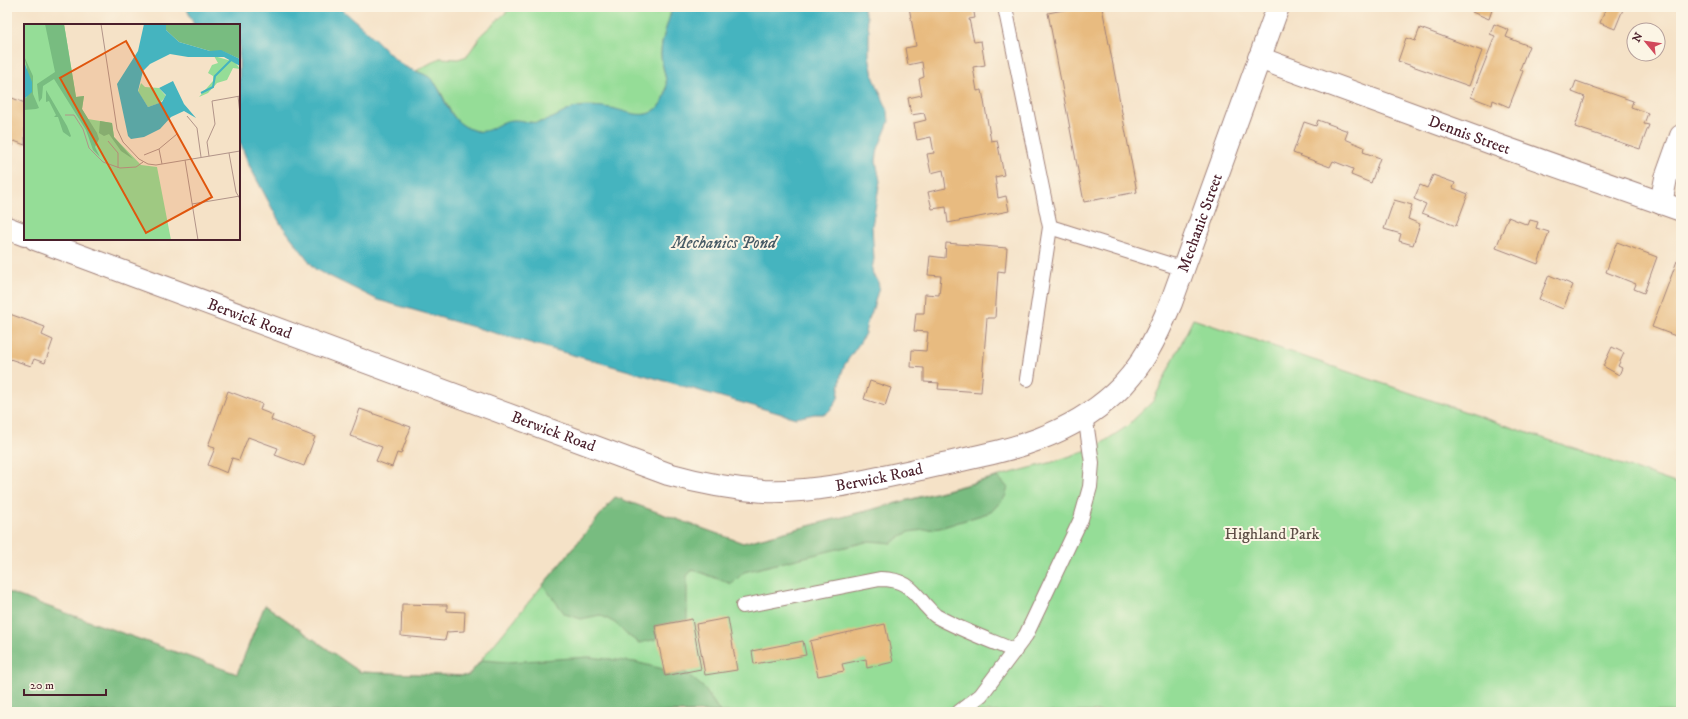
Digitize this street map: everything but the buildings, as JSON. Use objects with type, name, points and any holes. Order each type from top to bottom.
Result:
[{"type":"street","name":"Mechanic Street","points":[[1085,415],[1114,394],[1139,364],[1152,343],[1164,318],[1184,269],[1278,7]]},
{"type":"street","name":"Dennis Street","points":[[1260,58],[1494,144],[1671,206]]},
{"type":"street","points":[[1671,206],[1666,178],[1681,136]]},
{"type":"street","points":[[7,228],[24,235]]},
{"type":"street","name":"Berwick Road","points":[[38,240],[652,468],[686,479],[713,485],[764,491],[827,487],[863,481],[1016,447],[1040,439],[1085,415]]},
{"type":"lane","points":[[1006,7],[1050,227],[1027,379]]},
{"type":"lane","points":[[1050,227],[1184,269]]},
{"type":"lane","points":[[959,712],[981,695],[1026,635],[1081,519],[1088,498],[1092,463],[1089,434],[1085,415]]},
{"type":"lane","points":[[743,606],[880,579],[891,579],[903,583],[914,591],[934,615],[959,628],[1015,651]]},
{"type":"green space","points":[[512,7],[672,7],[661,48],[666,80],[666,93],[657,109],[647,114],[639,115],[594,106],[584,106],[571,109],[542,122],[506,122],[488,132],[467,128],[455,118],[440,90],[430,78],[416,71],[440,58],[458,59],[467,56],[482,34]]},
{"type":"green space","name":"Highland Park","points":[[1193,319],[1681,485],[1681,712],[7,712],[7,592],[237,674],[265,605],[360,672],[468,676],[615,497],[743,543],[1053,462],[1096,447],[1126,427],[1153,401]]},
{"type":"green space","points":[[998,477],[1008,488],[1005,497],[991,512],[940,528],[908,532],[891,543],[870,541],[744,572],[732,584],[692,570],[687,576],[687,620],[655,626],[657,639],[639,643],[626,634],[615,623],[600,615],[581,619],[565,614],[543,585],[615,497],[743,543]]},
{"type":"green space","points":[[7,592],[237,674],[265,605],[360,672],[468,676],[482,660],[508,662],[589,657],[635,662],[663,669],[665,676],[685,672],[704,688],[720,712],[7,712]]},
{"type":"water","name":"Mechanics Pond","points":[[186,7],[339,7],[367,31],[401,64],[429,77],[434,82],[453,116],[459,122],[466,127],[481,131],[487,130],[507,121],[518,120],[540,122],[578,107],[607,107],[636,114],[654,111],[659,106],[666,93],[666,80],[661,48],[672,7],[863,7],[867,17],[869,31],[869,55],[873,76],[888,111],[889,122],[878,149],[876,161],[880,181],[872,226],[874,259],[872,269],[873,275],[878,281],[879,287],[865,333],[845,364],[841,375],[838,398],[833,407],[826,414],[814,414],[796,418],[378,300],[315,269],[280,223],[249,165],[240,142],[240,24],[194,24]]}]
